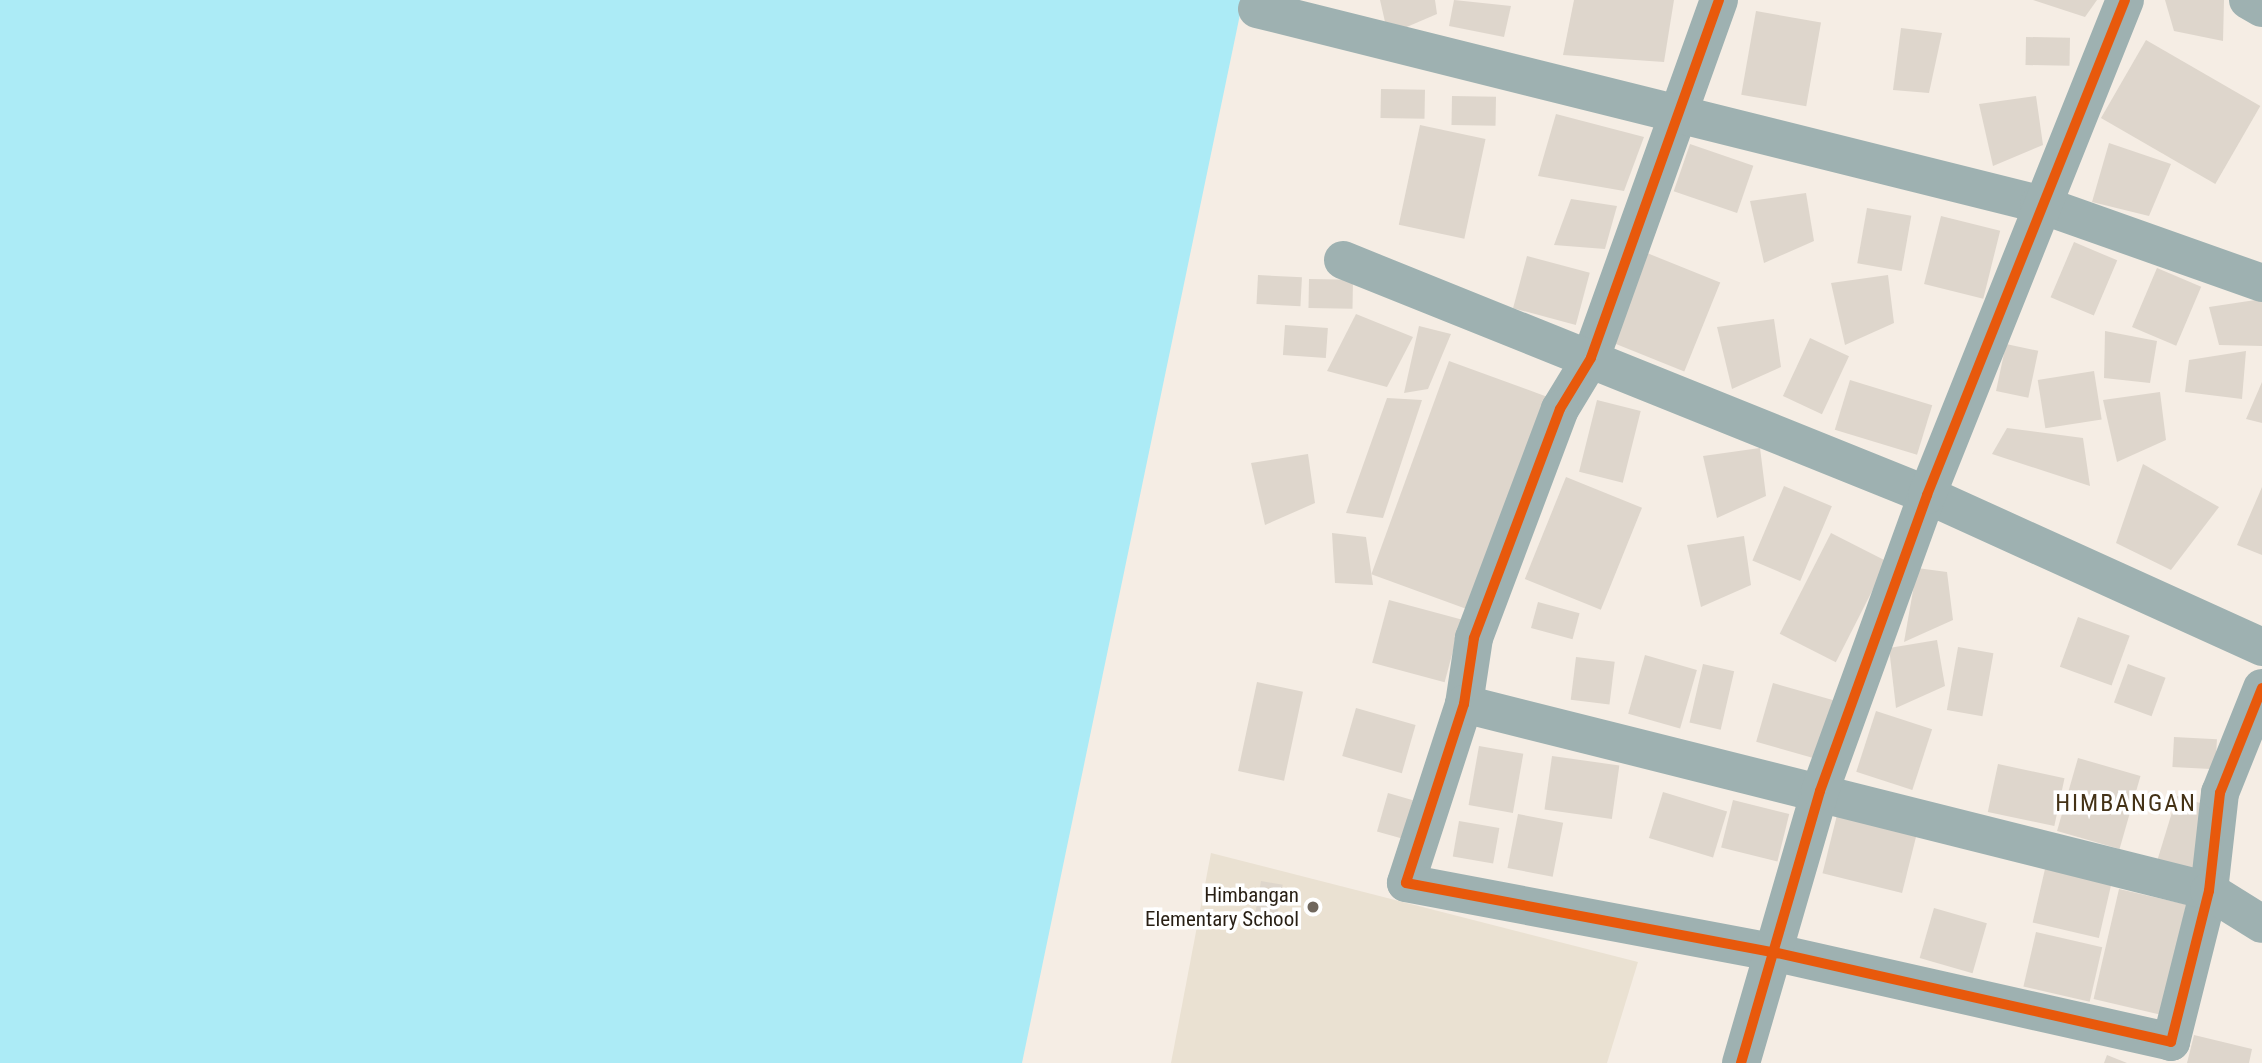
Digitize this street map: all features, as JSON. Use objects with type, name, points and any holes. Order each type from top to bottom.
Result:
[{"type":"street","points":[[1719,0],[1591,358],[1560,409],[1474,638],[1464,704],[1406,883],[1777,953],[2171,1042],[2209,891],[2220,793],[2262,688]]},
{"type":"street","points":[[1741,1063],[1777,953],[1820,791],[1927,495],[2039,204],[2125,0]]},
{"type":"street","points":[[2248,0],[2262,8]]},
{"type":"street","points":[[1257,9],[1678,117],[2039,204],[2262,283]]},
{"type":"street","points":[[1343,260],[1927,495],[2262,647]]},
{"type":"street","points":[[1464,704],[1820,791],[2209,891],[2262,924]]},
{"type":"shaded area","name":"Himbangan Elementary School","points":[[1211,853],[1638,962],[1607,1063],[1171,1063]]},
{"type":"water","points":[[0,0],[1243,0],[1022,1063],[0,1063]]},
{"type":"building","points":[[1380,0],[1435,0],[1437,14],[1388,35]]},
{"type":"building","points":[[1454,0],[1511,6],[1504,37],[1449,26]]},
{"type":"building","points":[[1574,0],[1674,0],[1664,62],[1563,55]]},
{"type":"building","points":[[2033,0],[2097,0],[2085,17]]},
{"type":"building","points":[[2165,0],[2224,0],[2223,41],[2174,31]]},
{"type":"building","points":[[1756,11],[1821,22],[1806,106],[1741,95]]},
{"type":"building","points":[[1901,28],[1942,33],[1929,93],[1893,90]]},
{"type":"building","points":[[2026,37],[2070,38],[2070,66],[2026,65]]},
{"type":"building","points":[[2146,40],[2260,106],[2215,184],[2101,118]]},
{"type":"building","points":[[1381,89],[1425,90],[1424,119],[1380,118]]},
{"type":"building","points":[[1452,96],[1496,97],[1495,126],[1451,125]]},
{"type":"building","points":[[2036,96],[2043,145],[1993,166],[1979,104]]},
{"type":"building","points":[[1556,114],[1644,137],[1624,191],[1538,176]]},
{"type":"building","points":[[1420,125],[1486,139],[1464,239],[1399,225]]},
{"type":"building","points":[[2109,143],[2171,164],[2149,216],[2092,202]]},
{"type":"building","points":[[1690,144],[1753,166],[1737,213],[1674,191]]},
{"type":"building","points":[[1806,193],[1814,241],[1764,263],[1750,201]]},
{"type":"building","points":[[1571,199],[1617,206],[1605,249],[1554,245]]},
{"type":"building","points":[[1867,208],[1911,216],[1902,271],[1857,263]]},
{"type":"building","points":[[1941,216],[2000,231],[1983,299],[1924,284]]},
{"type":"building","points":[[2074,242],[2117,260],[2094,316],[2051,297]]},
{"type":"building","points":[[1647,253],[1720,283],[1684,372],[1611,342]]},
{"type":"building","points":[[1527,256],[1590,273],[1576,325],[1513,308]]},
{"type":"building","points":[[2157,268],[2201,287],[2176,346],[2132,327]]},
{"type":"building","points":[[1258,275],[1302,277],[1300,306],[1256,304]]},
{"type":"building","points":[[1888,275],[1894,323],[1845,345],[1831,283]]},
{"type":"building","points":[[1309,279],[1353,280],[1352,309],[1308,308]]},
{"type":"building","points":[[2262,299],[2262,346],[2219,345],[2209,307]]},
{"type":"building","points":[[1356,314],[1413,337],[1387,387],[1327,371]]},
{"type":"building","points":[[1774,319],[1781,367],[1732,389],[1717,327]]},
{"type":"building","points":[[1285,325],[1328,328],[1326,358],[1283,355]]},
{"type":"building","points":[[1419,326],[1451,334],[1428,389],[1404,393]]},
{"type":"building","points":[[2105,331],[2157,341],[2150,383],[2104,378]]},
{"type":"building","points":[[1810,338],[1849,356],[1822,414],[1783,396]]},
{"type":"building","points":[[2006,344],[2038,351],[2028,398],[1996,391]]},
{"type":"building","points":[[2246,351],[2242,399],[2185,392],[2189,360]]},
{"type":"building","points":[[1449,361],[1548,397],[1470,610],[1371,574]]},
{"type":"building","points":[[2094,371],[2102,419],[2045,428],[2038,380]]},
{"type":"building","points":[[1850,380],[1932,405],[1917,455],[1835,430]]},
{"type":"building","points":[[2262,382],[2262,423],[2246,419]]},
{"type":"building","points":[[2160,392],[2166,440],[2117,462],[2103,400]]},
{"type":"building","points":[[1387,398],[1422,400],[1383,518],[1346,513]]},
{"type":"building","points":[[1597,400],[1641,411],[1623,483],[1579,472]]},
{"type":"building","points":[[2007,428],[2083,438],[2090,486],[1992,454]]},
{"type":"building","points":[[1760,448],[1766,496],[1717,518],[1703,456]]},
{"type":"building","points":[[1308,454],[1315,503],[1265,525],[1251,463]]},
{"type":"building","points":[[2143,464],[2219,507],[2171,570],[2116,543]]},
{"type":"building","points":[[1566,477],[1642,508],[1601,610],[1525,579]]},
{"type":"building","points":[[1784,486],[1832,506],[1800,581],[1752,561]]},
{"type":"building","points":[[2262,487],[2262,555],[2237,545]]},
{"type":"building","points":[[1332,533],[1366,537],[1373,585],[1335,583]]},
{"type":"building","points":[[1831,533],[1887,562],[1836,662],[1780,634]]},
{"type":"building","points":[[1744,536],[1751,585],[1701,607],[1687,545]]},
{"type":"building","points":[[1917,568],[1947,572],[1953,620],[1904,642]]},
{"type":"building","points":[[1389,600],[1461,619],[1445,682],[1372,663]]},
{"type":"building","points":[[1538,602],[1580,613],[1573,639],[1531,628]]},
{"type":"building","points":[[2078,617],[2130,636],[2112,686],[2060,667]]},
{"type":"building","points":[[1937,640],[1945,686],[1896,708],[1889,648]]},
{"type":"building","points":[[1958,647],[1993,653],[1982,716],[1947,710]]},
{"type":"building","points":[[1645,655],[1697,670],[1680,729],[1628,714]]},
{"type":"building","points":[[1576,657],[1615,662],[1609,704],[1571,700]]},
{"type":"building","points":[[1703,664],[1734,671],[1721,730],[1690,722]]},
{"type":"building","points":[[2128,664],[2166,678],[2152,716],[2114,703]]},
{"type":"building","points":[[1257,682],[1303,692],[1284,781],[1238,771]]},
{"type":"building","points":[[1773,683],[1834,700],[1817,759],[1756,742]]},
{"type":"building","points":[[1356,708],[1416,725],[1402,773],[1342,756]]},
{"type":"building","points":[[1876,711],[1932,729],[1912,790],[1856,772]]},
{"type":"building","points":[[2174,737],[2217,739],[2215,769],[2172,767]]},
{"type":"building","points":[[1479,746],[1523,754],[1513,813],[1469,805]]},
{"type":"building","points":[[1552,756],[1619,765],[1612,819],[1544,809]]},
{"type":"building","points":[[2078,758],[2140,776],[2120,849],[2057,831]]},
{"type":"building","points":[[1998,764],[2065,778],[2054,826],[1988,812]]},
{"type":"building","points":[[1663,792],[1727,812],[1713,857],[1649,838]]},
{"type":"building","points":[[1388,793],[1413,800],[1402,839],[1377,831]]},
{"type":"building","points":[[2177,796],[2212,807],[2193,870],[2158,859]]},
{"type":"building","points":[[1733,800],[1789,814],[1777,862],[1721,848]]},
{"type":"building","points":[[1518,814],[1563,823],[1553,877],[1508,868]]},
{"type":"building","points":[[1837,815],[1917,835],[1902,893],[1822,873]]},
{"type":"building","points":[[1459,821],[1499,828],[1493,864],[1453,856]]},
{"type":"building","points":[[2045,869],[2111,884],[2099,938],[2033,923]]},
{"type":"building","points":[[1261,881],[1283,885],[1275,929],[1253,925]]},
{"type":"building","points":[[2119,889],[2186,905],[2161,1015],[2094,999]]},
{"type":"building","points":[[1934,908],[1987,923],[1973,973],[1920,958]]},
{"type":"building","points":[[2036,932],[2102,947],[2090,1002],[2023,987]]},
{"type":"building","points":[[2194,1035],[2252,1049],[2249,1063],[2187,1063]]},
{"type":"building","points":[[2107,1055],[2127,1063],[2104,1063]]},
{"type":"cycle path","points":[[1719,0],[1591,358],[1560,409],[1474,638],[1464,704],[1406,883],[1777,953],[2171,1042],[2209,891],[2220,793],[2262,688]]},
{"type":"cycle path","points":[[1741,1063],[1820,791],[1927,495],[2125,0]]},
{"type":"place","name":"Himbangan Elementary School","points":[[1313,907]]},
{"type":"district","name":"HIMBANGAN","points":[[2126,804]]}]
